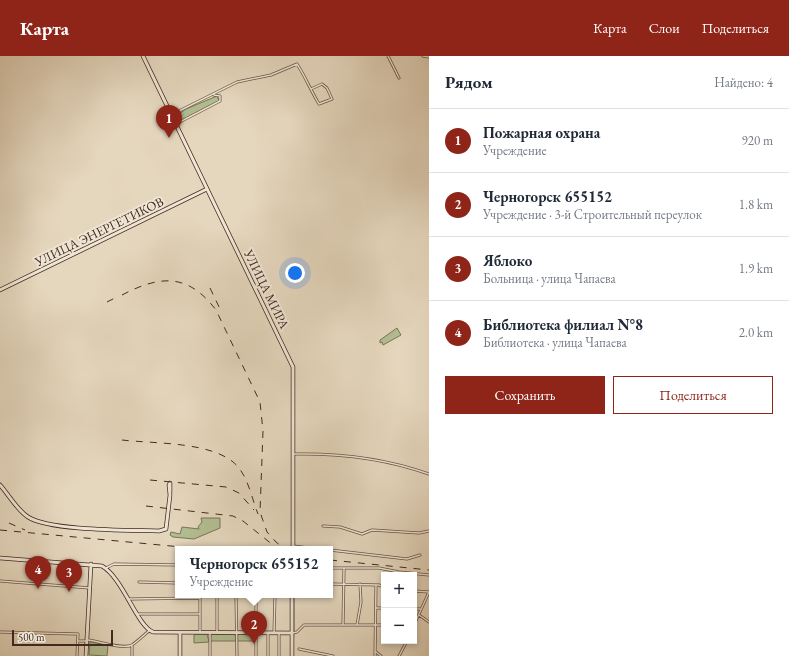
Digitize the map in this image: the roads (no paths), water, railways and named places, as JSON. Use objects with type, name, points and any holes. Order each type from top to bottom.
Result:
[{"type":"main road","name":"УЛИЦА МИРА","points":[[143,56],[292,364],[294,372],[293,546]]},
{"type":"main road","name":"УЛИЦА ЭНЕРГЕТИКОВ","points":[[0,290],[207,189]]},
{"type":"main road","points":[[0,485],[24,514],[34,521],[68,526],[109,529],[159,531],[166,529],[170,492]]},
{"type":"main road","points":[[0,558],[91,564],[106,568],[150,630],[157,632],[292,633]]},
{"type":"main road","points":[[86,656],[91,564]]},
{"type":"main road","points":[[292,598],[292,656]]},
{"type":"main road","points":[[180,632],[180,656]]},
{"type":"street","points":[[388,56],[399,78]]},
{"type":"street","points":[[424,56],[429,57]]},
{"type":"street","points":[[171,115],[214,95],[237,82],[271,75],[297,64],[310,89],[319,104],[332,99],[327,88],[322,84],[310,89]]},
{"type":"street","points":[[176,124],[220,101],[220,96],[214,95]]},
{"type":"street","points":[[293,454],[324,454],[399,465],[429,474]]},
{"type":"street","points":[[323,526],[340,527],[362,534],[372,530],[394,532],[429,531]]},
{"type":"street","points":[[333,550],[407,559],[420,555]]},
{"type":"street","points":[[106,568],[114,564],[175,565]]},
{"type":"street","points":[[333,568],[379,568],[429,575]]},
{"type":"street","points":[[343,625],[344,568]]},
{"type":"street","points":[[0,580],[90,588]]},
{"type":"street","points":[[138,582],[175,584]]},
{"type":"street","points":[[333,584],[381,586]]},
{"type":"street","points":[[357,625],[361,602],[360,584]]},
{"type":"street","points":[[376,585],[375,656],[380,656]]},
{"type":"street","points":[[417,590],[429,592],[418,615],[429,622]]},
{"type":"street","points":[[129,599],[200,598],[200,633]]},
{"type":"street","points":[[217,598],[217,633]]},
{"type":"street","points":[[236,598],[237,656]]},
{"type":"street","points":[[256,598],[256,656]]},
{"type":"street","points":[[274,633],[275,598]]},
{"type":"street","points":[[376,608],[381,608]]},
{"type":"street","points":[[138,614],[200,614]]},
{"type":"street","points":[[292,633],[297,633],[304,625],[381,625]]},
{"type":"street","points":[[78,641],[87,641],[113,646],[132,645],[150,630]]},
{"type":"street","points":[[0,632],[78,634],[77,656]]},
{"type":"street","points":[[210,632],[210,656]]},
{"type":"street","points":[[268,633],[268,656]]},
{"type":"street","points":[[279,633],[279,656]]},
{"type":"street","points":[[399,656],[405,644]]},
{"type":"street","points":[[132,645],[132,656]]},
{"type":"street","points":[[299,649],[333,656]]},
{"type":"street","points":[[376,652],[380,656]]},
{"type":"waterway","points":[[294,598],[294,610]]},
{"type":"waterway","points":[[294,611],[294,631]]},
{"type":"waterway","points":[[293,639],[294,635]]},
{"type":"railway","points":[[122,295],[136,288],[149,284],[161,281],[173,281],[195,289],[216,310],[260,402],[263,431],[260,512],[267,532],[281,546]]},
{"type":"railway","points":[[210,288],[221,311]]},
{"type":"railway","points":[[107,302],[117,297]]},
{"type":"railway","points":[[122,440],[185,445],[201,448],[229,459],[239,468],[242,473],[250,490],[258,514]]},
{"type":"railway","points":[[150,480],[226,487],[239,493],[254,510]]},
{"type":"railway","points":[[146,506],[233,516],[243,521],[273,545]]},
{"type":"railway","points":[[9,523],[25,530]]},
{"type":"railway","points":[[0,530],[175,546]]},
{"type":"railway","points":[[333,560],[429,570]]},
{"type":"place","name":"Пожарная охрана","points":[[169,138]]},
{"type":"place","name":"Библиотека филиал N°8","points":[[38,589]]},
{"type":"place","name":"Яблоко","points":[[69,592]]},
{"type":"place","name":"Черногорск 655152","points":[[254,644]]}]
